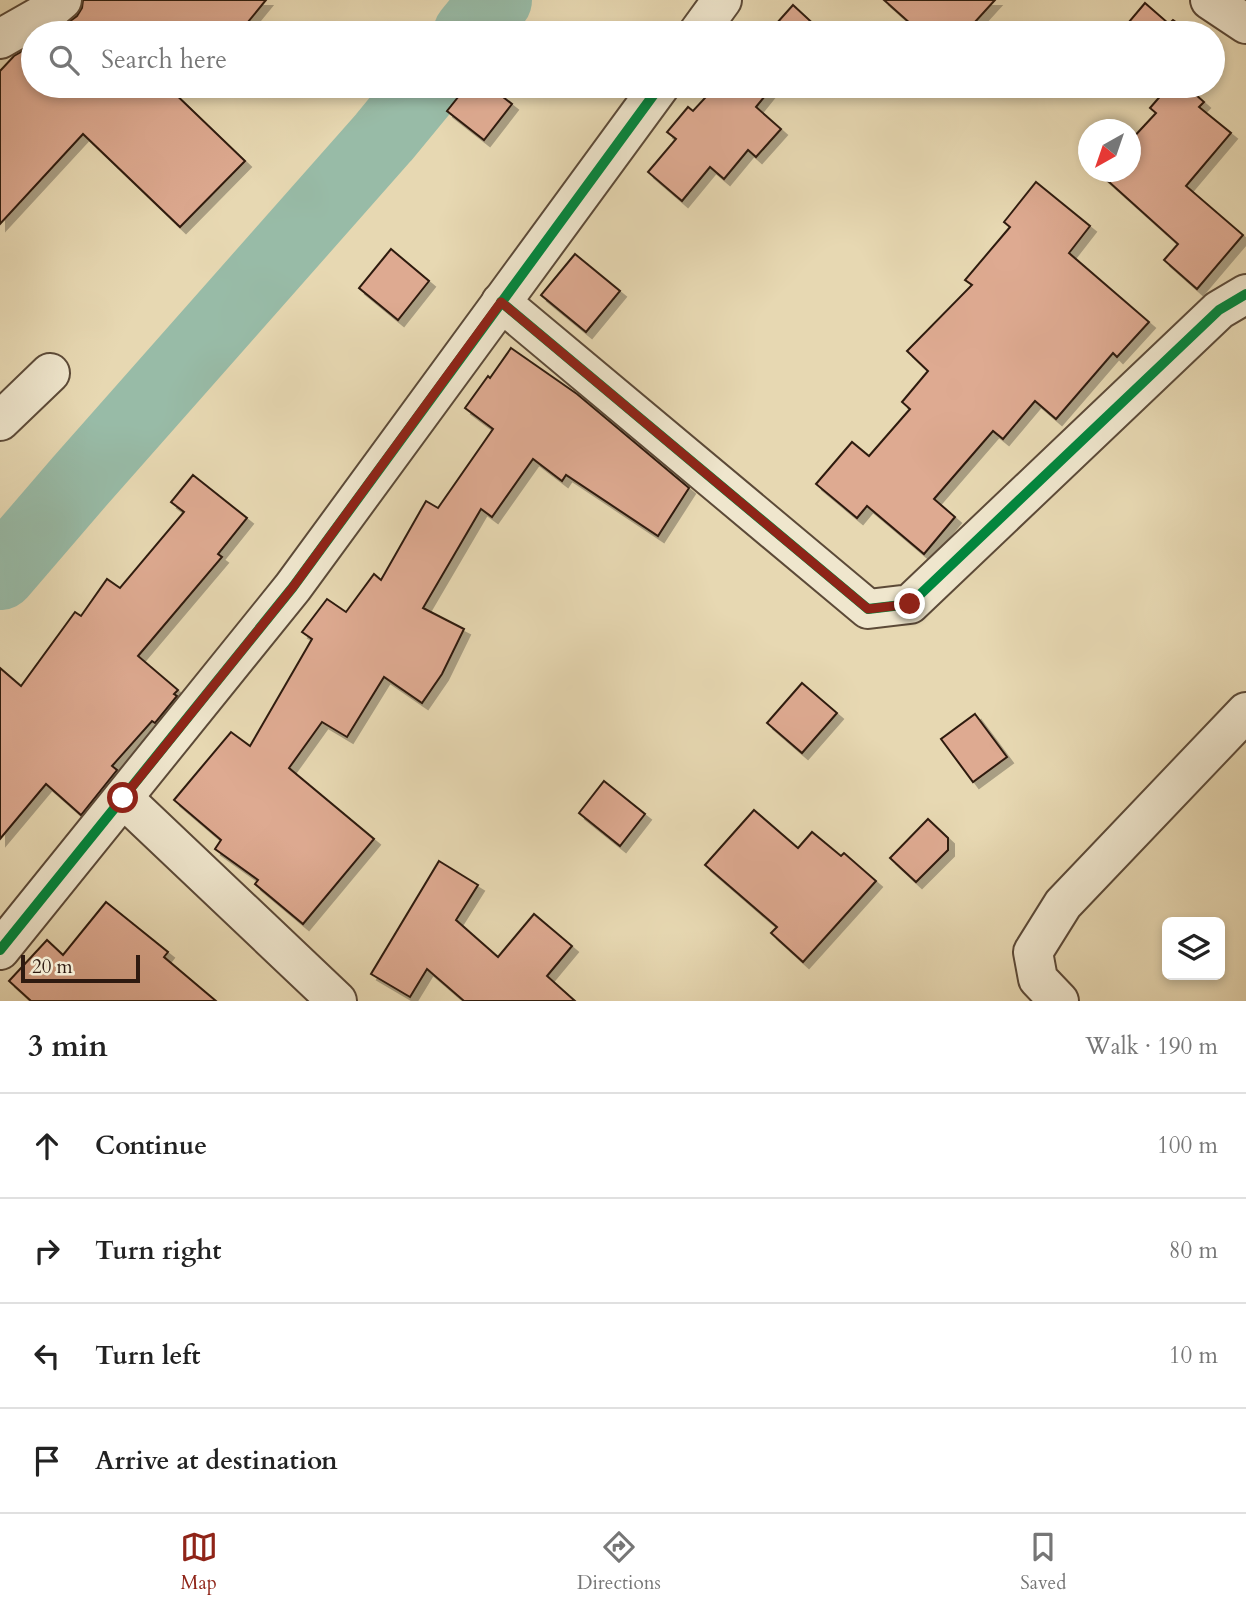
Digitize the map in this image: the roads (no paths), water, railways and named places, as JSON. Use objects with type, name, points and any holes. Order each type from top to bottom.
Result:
[{"type":"street","points":[[707,21],[722,0]]},
{"type":"street","points":[[1210,0],[1246,24]]},
{"type":"street","points":[[26,21],[51,4]]},
{"type":"street","points":[[0,39],[21,25]]},
{"type":"street","points":[[0,950],[293,587],[651,98]]},
{"type":"street","points":[[501,302],[868,609],[910,604],[1219,310],[1246,294]]},
{"type":"street","points":[[0,421],[50,373]]},
{"type":"street","points":[[1059,1001],[1038,979],[1033,953],[1063,904],[1246,712]]},
{"type":"street","points":[[123,798],[337,1001]]},
{"type":"waterway","points":[[479,21],[496,0]]},
{"type":"waterway","points":[[0,574],[416,98]]}]
